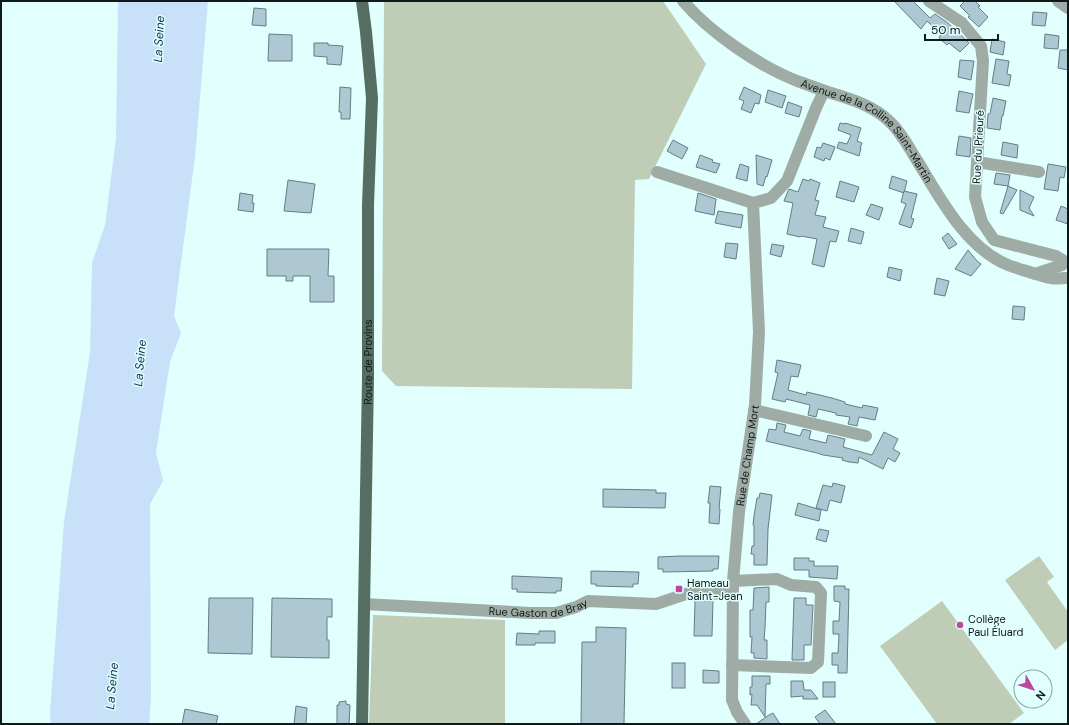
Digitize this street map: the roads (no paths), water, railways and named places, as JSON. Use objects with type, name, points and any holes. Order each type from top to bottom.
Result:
[{"type":"main road","name":"Route de Provins","points":[[362,1],[372,98],[368,205],[368,378],[362,724]]},
{"type":"street","name":"Avenue de la Colline Saint-Martin","points":[[683,1],[712,29],[753,58],[776,72],[824,91],[852,99],[867,105],[881,114],[902,135],[948,211],[962,229],[990,255],[1007,265],[1035,274],[1051,278],[1068,279]]},
{"type":"street","name":"Rue du Prieuré","points":[[929,1],[962,23],[981,46],[984,61],[975,197],[982,222],[994,240],[1056,256],[1065,261]]},
{"type":"street","points":[[1058,1],[1068,8]]},
{"type":"street","points":[[657,172],[753,203],[771,198],[787,181],[824,91]]},
{"type":"street","points":[[977,162],[1039,172]]},
{"type":"street","name":"Rue de Champ Mort","points":[[745,724],[737,712],[732,700],[733,581],[739,512],[754,410],[759,332],[753,203]]},
{"type":"street","points":[[1035,274],[1065,261]]},
{"type":"street","points":[[1065,261],[1063,273],[1068,279]]},
{"type":"street","points":[[754,410],[866,436]]},
{"type":"street","points":[[732,665],[811,668],[818,662],[821,593],[816,587],[791,585],[777,579],[733,581]]},
{"type":"street","name":"Rue Gaston de Bray","points":[[364,604],[556,614],[588,601],[656,604],[689,593],[733,594]]},
{"type":"water","name":"La Seine","points":[[118,1],[208,1],[195,157],[174,316],[181,333],[170,362],[156,453],[163,481],[150,504],[151,699],[149,724],[51,724],[50,713],[64,522],[90,352],[92,263],[105,225],[116,138]]},
{"type":"place","name":"Hameau Saint-Jean","points":[[679,589]]},
{"type":"place","name":"Collège Paul Éluard","points":[[960,625]]}]
